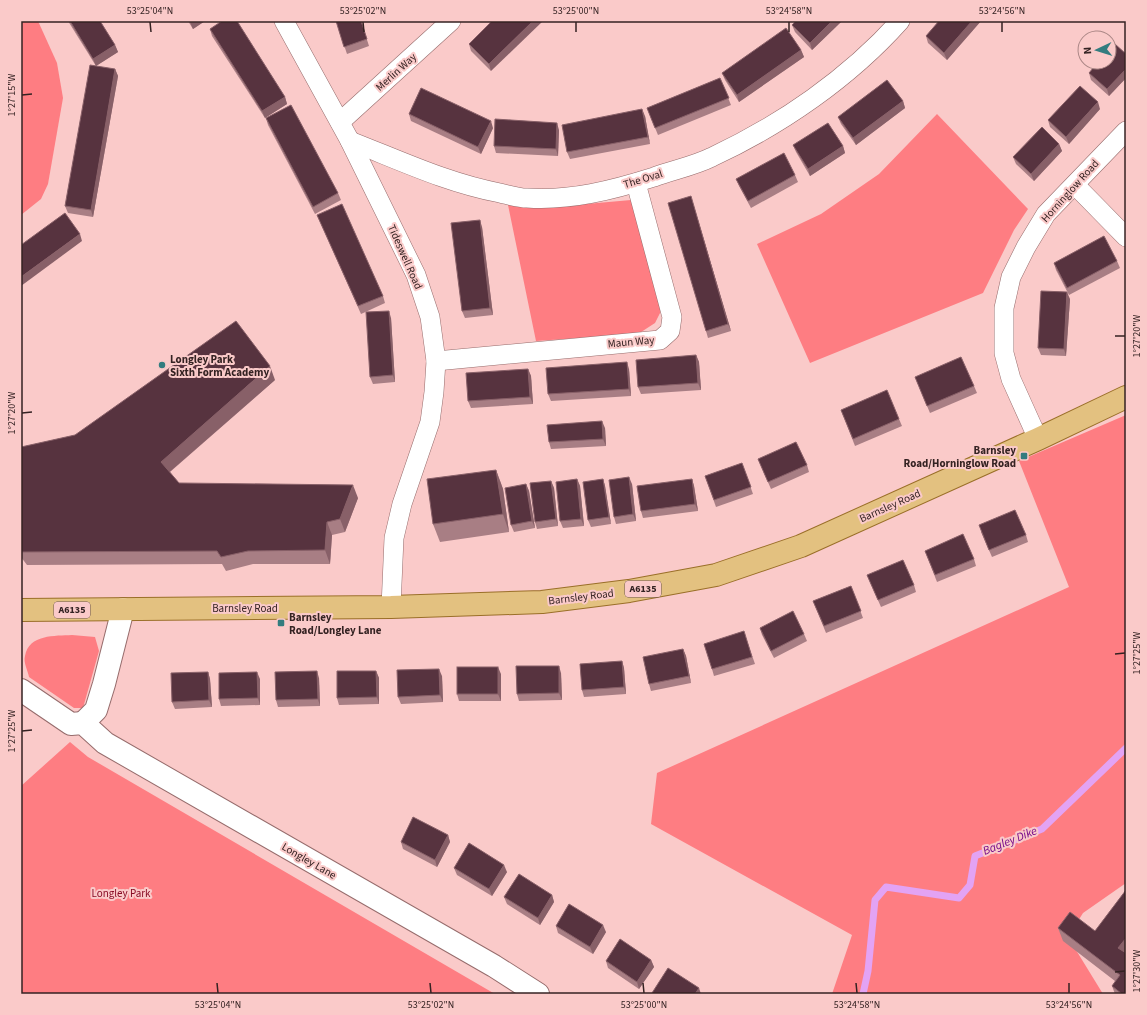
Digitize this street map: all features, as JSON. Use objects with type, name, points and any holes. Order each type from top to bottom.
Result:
[{"type":"main road","name":"Barnsley Road","points":[[21,610],[391,607],[542,602],[629,591],[716,575],[801,546],[1038,440],[1126,397]]},
{"type":"street","name":"Tideswell Road","points":[[284,21],[350,140],[416,275],[430,317],[436,361],[430,422],[402,504],[394,538],[391,607]]},
{"type":"street","name":"Merlin Way","points":[[340,122],[451,21]]},
{"type":"street","name":"The Oval","points":[[350,140],[423,171],[474,188],[527,198],[586,195],[636,183],[711,158],[772,125],[821,91],[868,54],[900,21]]},
{"type":"street","name":"Horninglow Road","points":[[1038,440],[1011,379],[1004,353],[1004,308],[1011,277],[1026,247],[1046,214],[1126,131]]},
{"type":"street","name":"Maun Way","points":[[436,361],[660,340],[670,331],[672,317],[636,183]]},
{"type":"street","points":[[1075,185],[1126,237]]},
{"type":"street","points":[[21,690],[71,724],[83,723],[96,710],[123,609]]},
{"type":"street","name":"Longley Lane","points":[[83,723],[105,743],[487,962],[538,994]]},
{"type":"green space","points":[[21,21],[38,21],[57,63],[63,98],[48,184],[41,199],[21,215]]},
{"type":"green space","points":[[937,114],[1028,209],[1014,230],[983,293],[810,363],[757,244],[821,214],[879,174]]},
{"type":"green space","points":[[631,200],[661,311],[655,323],[638,334],[536,341],[508,205],[564,206]]},
{"type":"green space","points":[[1126,415],[1126,883],[1083,913],[1068,937],[1103,994],[832,994],[852,935],[651,824],[657,773],[1069,587],[1019,461]]},
{"type":"green space","points":[[72,635],[95,637],[99,651],[83,708],[74,708],[29,677],[25,661],[27,649],[37,640],[51,636]]},
{"type":"green space","name":"Longley Park","points":[[70,742],[88,757],[495,994],[21,994],[21,786]]},
{"type":"building","points":[[70,21],[100,21],[115,45],[93,59]]},
{"type":"building","points":[[222,21],[237,21],[285,97],[262,111],[210,29]]},
{"type":"building","points":[[336,21],[361,21],[367,39],[344,47]]},
{"type":"building","points":[[492,21],[533,21],[489,64],[469,44]]},
{"type":"building","points":[[796,21],[832,21],[810,43],[792,25]]},
{"type":"building","points":[[939,21],[972,21],[944,53],[926,36]]},
{"type":"building","points":[[786,28],[801,50],[737,95],[722,73]]},
{"type":"building","points":[[1117,46],[1126,54],[1126,69],[1107,89],[1089,73],[1091,70],[1117,70]]},
{"type":"building","points":[[90,65],[115,69],[91,210],[65,206]]},
{"type":"building","points":[[720,78],[729,98],[655,128],[647,108]]},
{"type":"building","points":[[887,80],[903,101],[853,138],[838,117]]},
{"type":"building","points":[[1080,86],[1098,102],[1066,137],[1048,120]]},
{"type":"building","points":[[421,88],[491,121],[478,147],[409,114]]},
{"type":"building","points":[[291,105],[338,193],[313,207],[266,118]]},
{"type":"building","points":[[642,109],[648,137],[567,152],[562,125]]},
{"type":"building","points":[[495,119],[557,123],[556,149],[494,146]]},
{"type":"building","points":[[828,123],[843,146],[808,169],[793,145]]},
{"type":"building","points":[[1042,127],[1059,144],[1031,174],[1013,157]]},
{"type":"building","points":[[784,153],[795,175],[748,201],[736,179]]},
{"type":"building","points":[[691,196],[728,324],[706,331],[668,203]]},
{"type":"building","points":[[342,204],[383,296],[358,306],[317,215]]},
{"type":"building","points":[[65,213],[80,234],[21,277],[21,245]]},
{"type":"building","points":[[480,220],[490,308],[462,311],[451,223]]},
{"type":"building","points":[[1104,236],[1117,261],[1067,288],[1054,263]]},
{"type":"building","points":[[1041,291],[1067,292],[1064,349],[1038,348]]},
{"type":"building","points":[[389,311],[393,375],[370,377],[366,312]]},
{"type":"building","points":[[236,321],[270,366],[161,462],[179,483],[353,485],[340,519],[327,522],[325,550],[248,551],[221,557],[217,551],[22,552],[21,447],[75,435]]},
{"type":"building","points":[[696,355],[698,383],[638,387],[636,360]]},
{"type":"building","points":[[961,357],[974,386],[927,406],[915,377]]},
{"type":"building","points":[[627,362],[629,389],[548,394],[546,368]]},
{"type":"building","points":[[528,369],[530,397],[468,401],[466,373]]},
{"type":"building","points":[[887,390],[899,419],[853,439],[841,410]]},
{"type":"building","points":[[602,421],[603,439],[549,442],[547,425]]},
{"type":"building","points":[[796,442],[807,465],[768,482],[758,459]]},
{"type":"building","points":[[742,463],[751,487],[714,500],[705,476]]},
{"type":"building","points":[[496,470],[503,514],[433,524],[427,479]]},
{"type":"building","points":[[629,477],[633,514],[614,517],[609,480]]},
{"type":"building","points":[[577,479],[581,519],[560,521],[556,482]]},
{"type":"building","points":[[603,479],[609,517],[588,520],[583,482]]},
{"type":"building","points":[[692,479],[695,504],[641,511],[637,486]]},
{"type":"building","points":[[551,481],[556,519],[535,522],[530,483]]},
{"type":"building","points":[[526,484],[532,521],[511,525],[505,488]]},
{"type":"building","points":[[1015,510],[1026,535],[989,550],[979,525]]},
{"type":"building","points":[[963,534],[974,559],[935,575],[925,551]]},
{"type":"building","points":[[903,560],[914,585],[878,600],[867,575]]},
{"type":"building","points":[[851,586],[861,611],[824,626],[813,601]]},
{"type":"building","points":[[793,611],[804,634],[771,651],[760,628]]},
{"type":"building","points":[[744,631],[752,657],[712,669],[704,644]]},
{"type":"building","points":[[683,649],[689,676],[649,684],[643,657]]},
{"type":"building","points":[[622,661],[624,687],[582,690],[580,664]]},
{"type":"building","points":[[516,666],[559,666],[559,693],[517,694]]},
{"type":"building","points":[[457,667],[498,667],[498,694],[457,694]]},
{"type":"building","points":[[439,669],[440,695],[398,697],[397,670]]},
{"type":"building","points":[[317,671],[318,699],[276,700],[275,672]]},
{"type":"building","points":[[337,671],[376,671],[377,697],[337,698]]},
{"type":"building","points":[[208,672],[209,700],[172,702],[171,673]]},
{"type":"building","points":[[257,672],[258,698],[219,699],[219,673]]},
{"type":"building","points":[[413,817],[448,835],[435,860],[401,842]]},
{"type":"building","points":[[469,843],[504,865],[489,889],[454,868]]},
{"type":"building","points":[[519,874],[552,895],[538,918],[504,897]]},
{"type":"building","points":[[1126,890],[1126,938],[1118,948],[1126,953],[1126,994],[1122,994],[1112,986],[1120,975],[1058,928],[1070,912],[1095,931]]},
{"type":"building","points":[[569,904],[603,925],[590,947],[556,926]]},
{"type":"building","points":[[620,939],[651,960],[637,982],[606,961]]},
{"type":"building","points":[[668,968],[699,988],[695,994],[653,994],[652,993]]},
{"type":"waterway","name":"Bagley Dike","points":[[863,994],[868,971],[875,900],[886,887],[959,898],[970,885],[975,856],[1042,829],[1126,748]]},
{"type":"place","name":"Longley Park Sixth Form Academy","points":[[162,365]]},
{"type":"place","name":"Barnsley Road/Horninglow Road","points":[[1024,456]]},
{"type":"place","name":"Barnsley Road/Longley Lane","points":[[281,623]]}]
